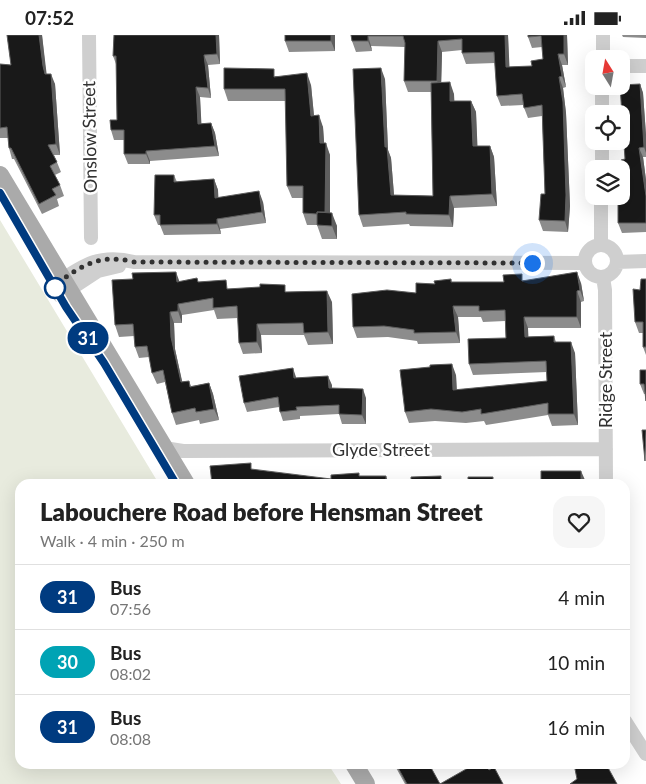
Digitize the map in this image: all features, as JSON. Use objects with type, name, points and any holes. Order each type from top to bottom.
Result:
[{"type":"main road","points":[[0,175],[61,287]]},
{"type":"main road","points":[[0,193],[61,287],[160,449],[182,479]]},
{"type":"main road","points":[[160,449],[174,479]]},
{"type":"main road","points":[[347,769],[356,784]]},
{"type":"main road","points":[[357,769],[366,784]]},
{"type":"street","name":"Onslow Street","points":[[89,35],[91,238]]},
{"type":"street","points":[[603,35],[603,50]]},
{"type":"street","points":[[630,66],[646,66]]},
{"type":"street","points":[[601,205],[601,245]]},
{"type":"street","points":[[601,245],[611,249],[617,262],[610,274],[603,277],[593,275],[585,263],[586,255],[592,248],[601,245]]},
{"type":"street","points":[[61,287],[75,269],[95,262],[119,258],[134,262],[585,263]]},
{"type":"street","points":[[617,262],[646,261]]},
{"type":"street","name":"Ridge Street","points":[[603,277],[606,290],[606,479]]},
{"type":"street","name":"Glyde Street","points":[[160,449],[183,451],[606,449]]},
{"type":"street","points":[[630,729],[646,754]]},
{"type":"shaded area","points":[[0,220],[156,479],[15,479],[15,769],[331,769],[341,784],[0,784]]},
{"type":"building","points":[[7,35],[39,35],[45,74],[51,74],[56,144],[48,145],[57,162],[50,166],[60,185],[52,189],[56,195],[39,204],[11,148],[9,148],[7,127],[0,128],[0,64],[11,65]]},
{"type":"building","points":[[114,35],[216,35],[217,54],[204,55],[208,88],[196,87],[198,124],[211,123],[215,146],[146,151],[146,154],[124,154],[124,130],[111,130],[110,120],[117,120],[116,56],[113,56]]},
{"type":"building","points":[[285,35],[331,35],[331,41],[285,41]]},
{"type":"building","points":[[351,35],[505,35],[506,67],[532,66],[531,61],[543,59],[541,36],[528,37],[528,35],[564,35],[564,54],[558,54],[562,76],[559,77],[563,102],[565,221],[539,220],[541,194],[545,194],[542,105],[524,108],[522,94],[497,96],[494,52],[462,53],[462,39],[438,41],[437,81],[404,81],[405,43],[403,36],[368,36],[368,41],[352,41]]},
{"type":"building","points":[[224,68],[274,69],[274,77],[307,73],[311,116],[319,115],[320,143],[326,143],[325,212],[317,212],[317,214],[303,213],[303,186],[287,186],[285,89],[224,89]]},
{"type":"building","points":[[381,68],[385,147],[387,147],[391,195],[433,196],[431,83],[450,82],[450,101],[471,101],[473,146],[490,146],[492,194],[450,196],[449,215],[406,214],[406,212],[359,215],[353,69]]},
{"type":"building","points":[[640,84],[644,147],[639,148],[646,196],[646,223],[618,223],[618,205],[630,205],[630,160],[621,160],[625,159],[624,150],[630,150],[630,105],[621,105],[621,95],[630,95],[630,85]]},
{"type":"building","points":[[155,175],[174,175],[174,182],[214,179],[215,198],[259,191],[262,212],[217,219],[217,224],[160,225],[160,215],[154,215]]},
{"type":"building","points":[[317,212],[332,213],[332,226],[317,225]]},
{"type":"building","points":[[176,272],[177,282],[197,278],[198,282],[226,280],[227,289],[260,287],[260,284],[285,285],[285,292],[327,291],[328,332],[304,333],[303,323],[257,324],[257,342],[239,343],[237,306],[213,308],[213,298],[178,304],[178,311],[170,312],[171,337],[181,382],[189,381],[190,387],[209,383],[214,409],[196,412],[195,408],[172,413],[163,370],[152,373],[147,346],[135,347],[133,324],[115,325],[112,280],[133,279],[132,273]]},
{"type":"building","points":[[577,272],[580,290],[577,291],[577,317],[524,317],[525,337],[554,336],[554,342],[571,342],[574,414],[548,414],[548,403],[481,414],[481,409],[462,412],[431,409],[405,412],[400,370],[430,367],[430,365],[452,364],[453,390],[547,381],[546,361],[469,364],[468,339],[506,338],[505,310],[479,311],[479,306],[453,306],[456,332],[414,333],[414,330],[384,326],[353,327],[352,294],[387,290],[416,293],[416,283],[435,284],[434,281],[451,279],[451,282],[504,282],[503,275],[522,274],[522,281]]},
{"type":"building","points":[[641,279],[646,279],[646,347],[643,347],[643,322],[635,322],[633,289],[640,290]]},
{"type":"building","points":[[293,368],[294,378],[328,376],[329,388],[363,389],[362,415],[339,414],[339,405],[296,407],[297,410],[280,412],[278,397],[244,403],[239,376]]},
{"type":"building","points":[[640,370],[646,370],[646,401],[644,384],[640,384]]},
{"type":"building","points":[[642,430],[646,430],[645,461]]},
{"type":"building","points":[[251,463],[251,469],[331,479],[211,479],[210,466]]},
{"type":"building","points":[[541,471],[581,471],[581,479],[541,479]]},
{"type":"building","points":[[359,473],[359,476],[386,476],[386,479],[331,479],[331,475]]},
{"type":"building","points":[[441,476],[441,479],[411,479],[411,477]]},
{"type":"building","points":[[468,477],[493,477],[493,479],[468,479]]},
{"type":"building","points":[[399,769],[432,769],[440,784],[407,784]]},
{"type":"building","points":[[466,769],[495,769],[503,784],[440,784]]},
{"type":"building","points":[[575,769],[609,769],[617,784],[570,784],[577,779]]},
{"type":"bus line","name":"31","points":[[0,193],[66,307],[104,363],[173,479]]},
{"type":"route","points":[[55,288],[54,285],[75,269],[95,262],[119,258],[134,262],[532,263]]}]
